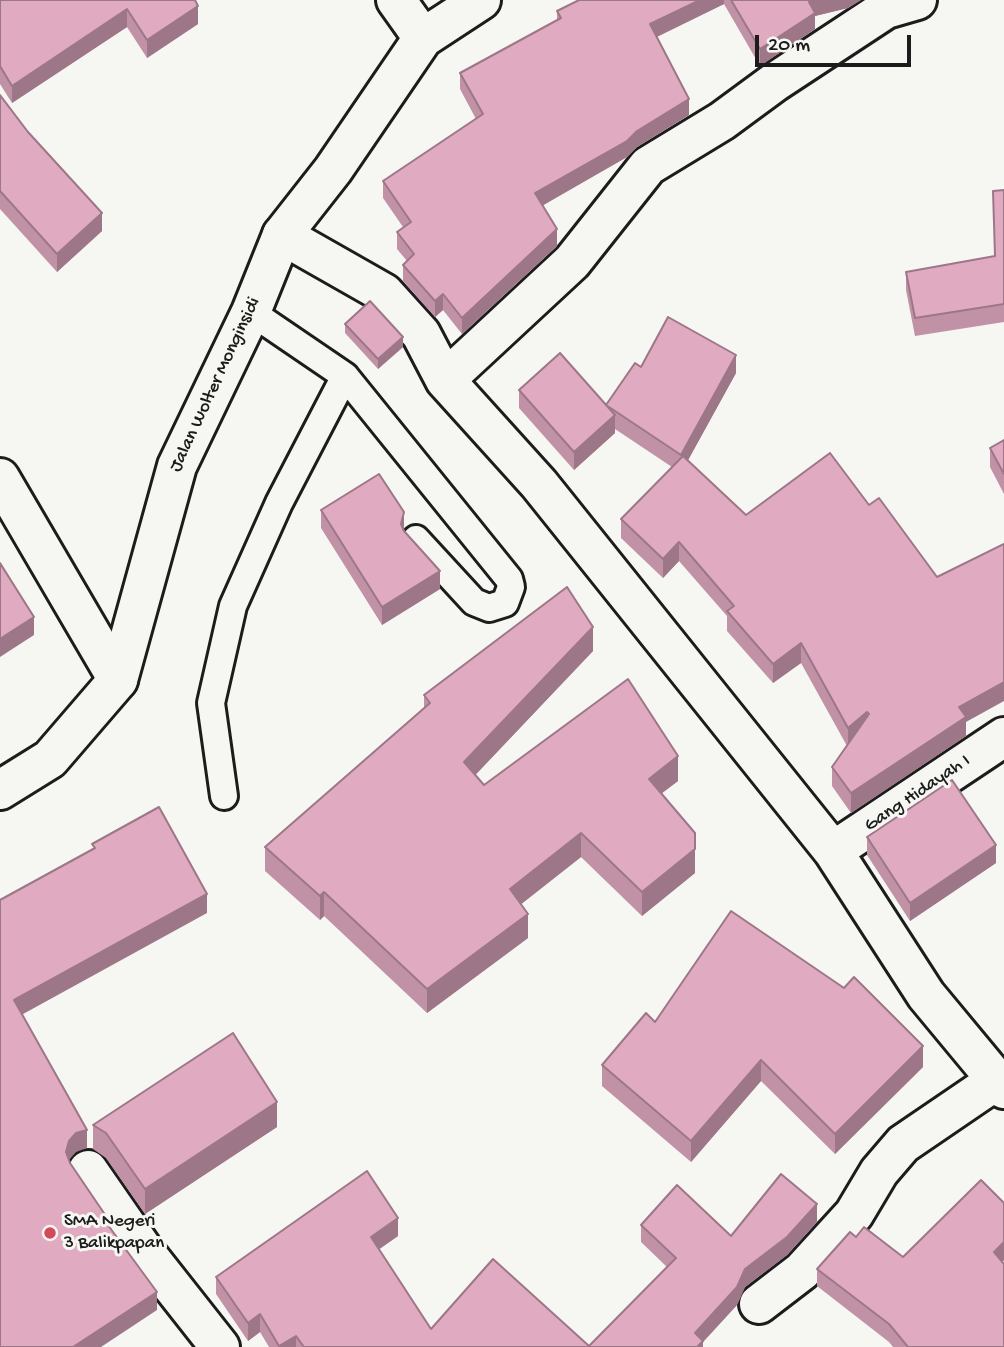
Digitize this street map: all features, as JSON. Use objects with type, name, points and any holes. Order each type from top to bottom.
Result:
[{"type":"street","points":[[396,0],[423,38]]},
{"type":"street","name":"Jalan Wolter Monginsidi","points":[[0,790],[50,759],[118,680],[177,466],[251,312],[282,235],[333,170],[423,38],[481,0]]},
{"type":"street","points":[[445,380],[572,262],[648,166],[722,121],[775,82],[886,9],[917,0]]},
{"type":"street","points":[[282,235],[384,293],[422,334],[445,380],[539,484],[833,851],[926,995],[1000,1084],[903,1144],[879,1172],[854,1214],[802,1271],[759,1304]]},
{"type":"street","points":[[0,478],[118,680]]},
{"type":"street","name":"Gang Hidayah I","points":[[833,851],[1004,737]]},
{"type":"street","points":[[88,1170],[142,1248],[220,1347]]},
{"type":"lane","points":[[251,312],[345,376],[509,579],[511,587],[505,603],[489,608],[474,602],[416,539]]},
{"type":"lane","points":[[225,796],[211,704],[233,606],[279,503],[345,376]]},
{"type":"building","points":[[0,0],[195,0],[198,6],[147,40],[127,9],[12,86],[0,66]]},
{"type":"building","points":[[579,0],[700,0],[650,24],[689,99],[637,131],[627,141],[535,193],[557,229],[462,318],[443,294],[435,301],[403,265],[414,254],[397,232],[411,222],[383,181],[483,114],[460,73],[561,18],[557,11]]},
{"type":"building","points":[[731,0],[816,0],[809,2],[815,13],[760,49]]},
{"type":"building","points":[[0,95],[28,132],[102,213],[57,254],[0,191]]},
{"type":"building","points":[[1004,190],[1004,304],[915,318],[906,272],[995,256],[993,191]]},
{"type":"building","points":[[370,301],[403,337],[378,359],[345,324]]},
{"type":"building","points":[[668,317],[736,355],[681,455],[606,405],[635,363],[641,367]]},
{"type":"building","points":[[560,353],[615,415],[574,452],[519,390]]},
{"type":"building","points":[[1004,440],[1004,474],[990,448]]},
{"type":"building","points":[[830,453],[869,505],[879,498],[937,577],[1004,544],[1004,682],[959,707],[966,717],[851,793],[832,767],[869,714],[867,712],[848,728],[801,643],[773,664],[727,611],[734,606],[679,542],[663,559],[621,519],[683,456],[746,515]]},
{"type":"building","points":[[379,474],[404,512],[401,524],[404,531],[440,571],[382,607],[321,510]]},
{"type":"building","points":[[0,563],[34,617],[0,639]]},
{"type":"building","points":[[567,587],[593,627],[464,762],[484,785],[628,679],[678,756],[649,779],[695,833],[695,849],[642,892],[581,833],[510,889],[528,914],[427,989],[324,892],[320,896],[265,847],[430,703],[424,695]]},
{"type":"building","points":[[952,780],[996,845],[910,903],[867,837]]},
{"type":"building","points":[[159,807],[207,894],[14,1000],[87,1130],[76,1133],[69,1141],[66,1152],[70,1163],[108,1219],[105,1221],[157,1292],[73,1347],[0,1347],[0,900],[95,848],[92,844]]},
{"type":"building","points":[[731,911],[844,988],[854,977],[923,1046],[835,1134],[761,1060],[691,1141],[602,1065],[646,1013],[655,1022]]},
{"type":"building","points":[[233,1033],[277,1102],[145,1189],[106,1133],[93,1125]]},
{"type":"building","points":[[367,1171],[398,1218],[371,1237],[431,1329],[493,1259],[589,1346],[676,1258],[641,1225],[677,1185],[731,1236],[781,1174],[817,1204],[787,1237],[745,1269],[737,1287],[695,1333],[703,1341],[697,1347],[304,1347],[296,1336],[279,1346],[260,1314],[248,1323],[216,1277]]},
{"type":"building","points":[[981,1180],[1004,1203],[1004,1242],[994,1252],[1004,1264],[1004,1347],[908,1347],[889,1324],[817,1269],[850,1232],[856,1237],[864,1227],[903,1257]]},
{"type":"place","name":"SMA Negeri 3 Balikpapan","points":[[50,1233]]}]
